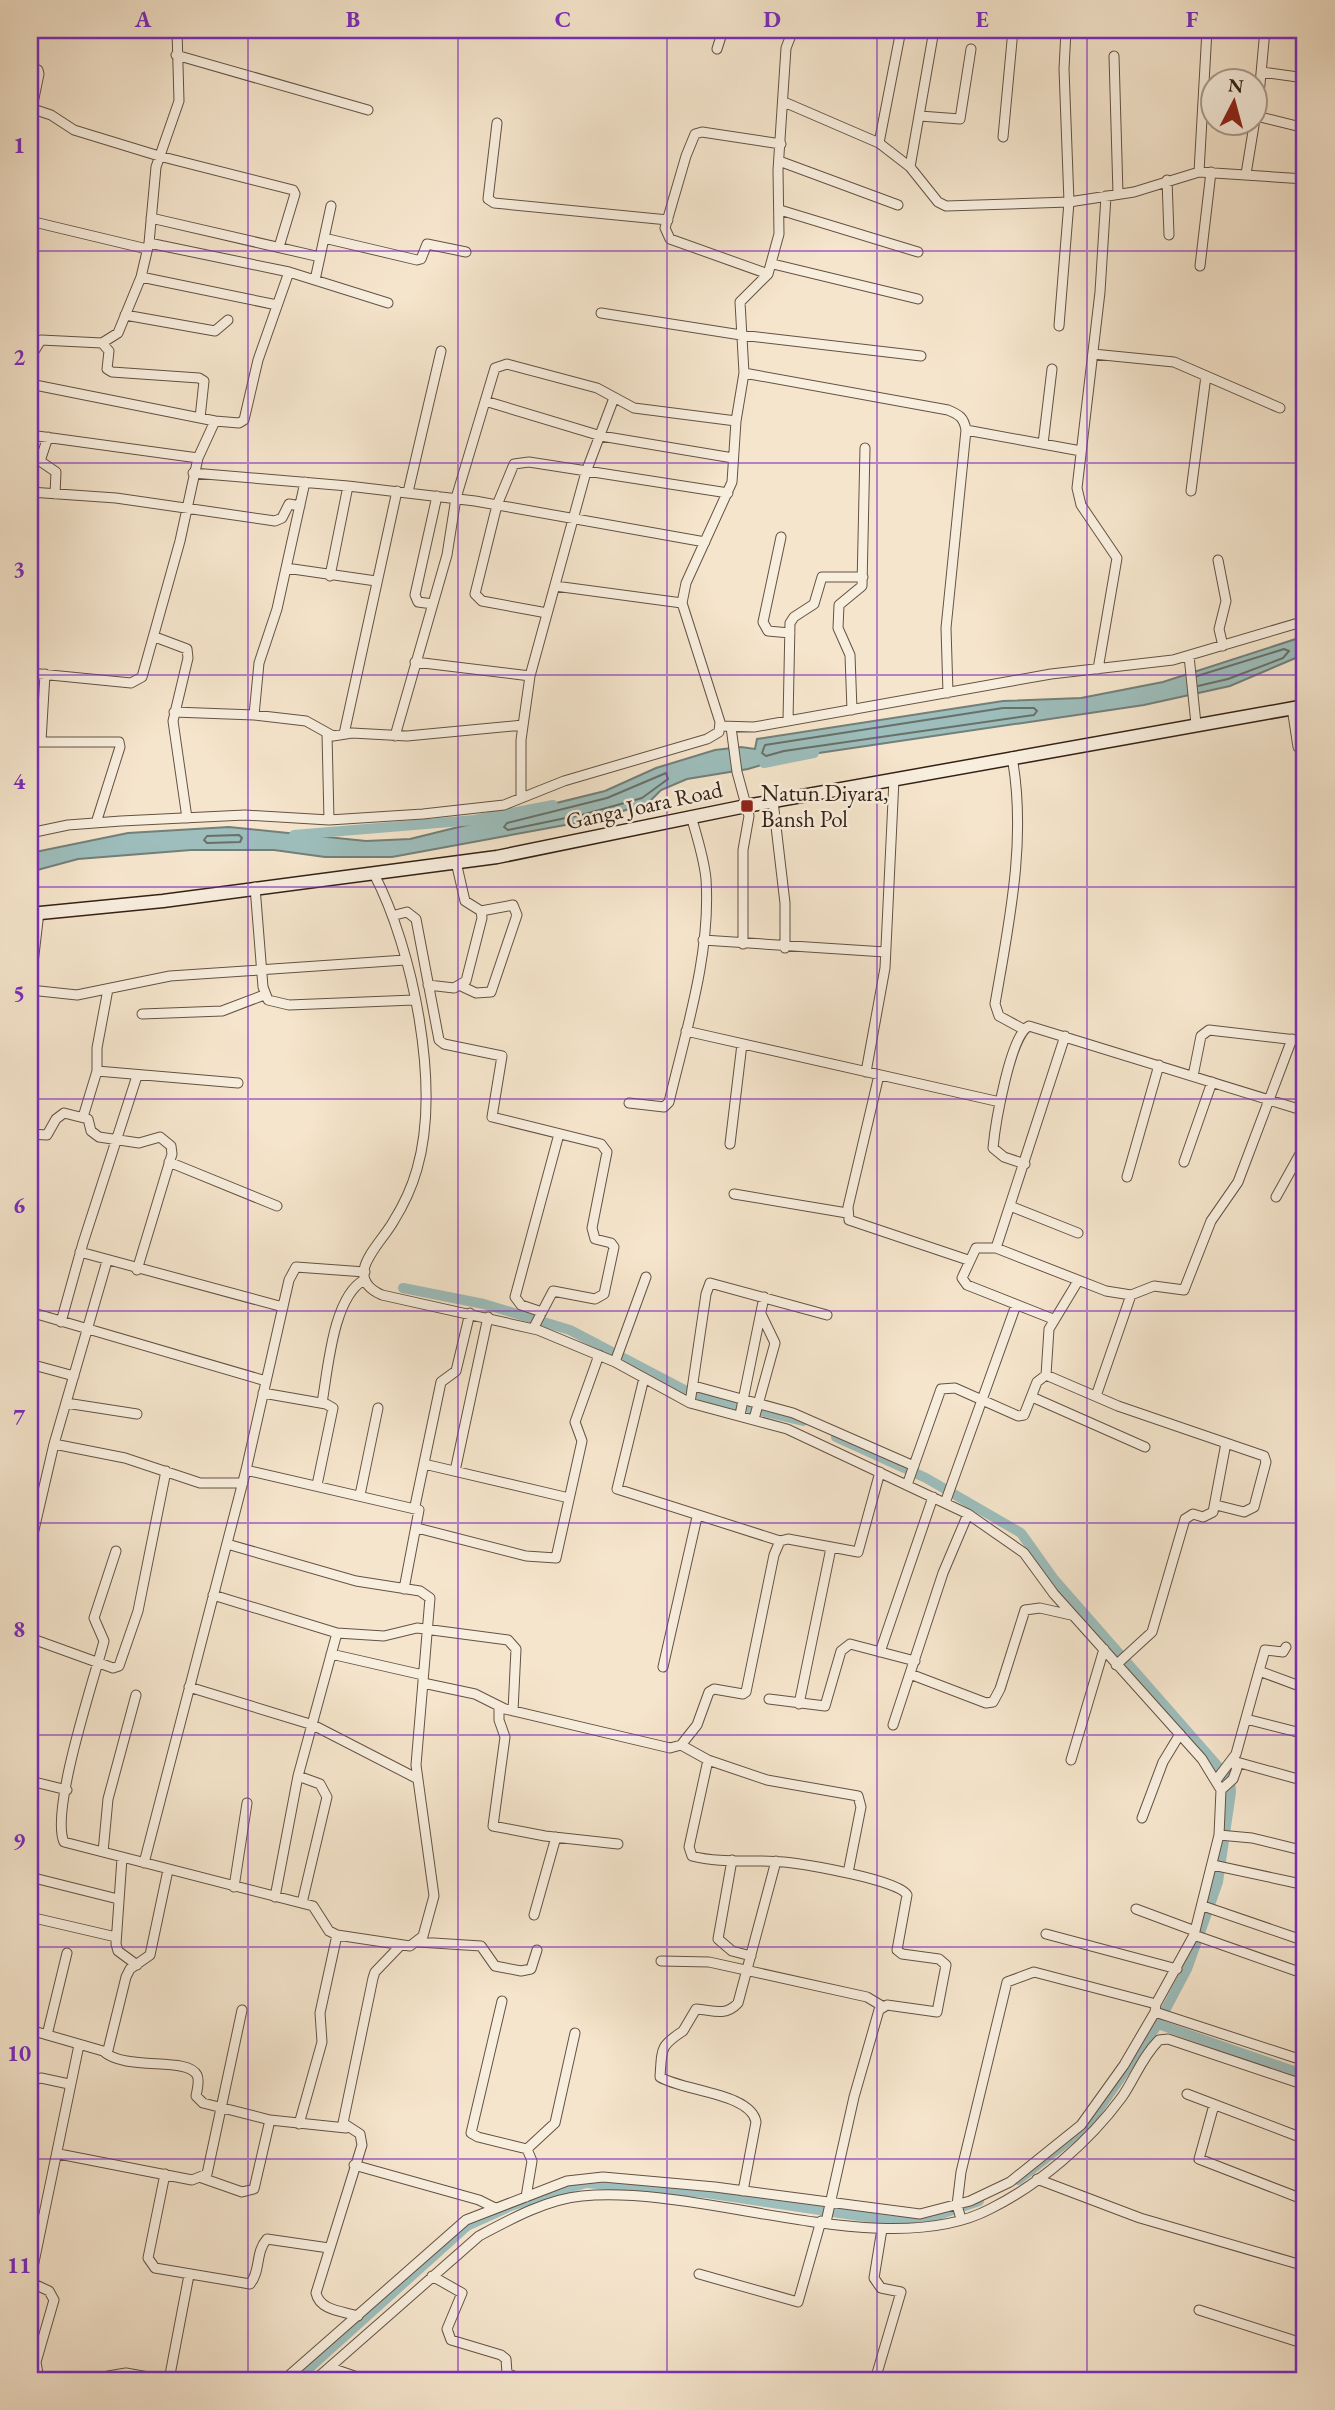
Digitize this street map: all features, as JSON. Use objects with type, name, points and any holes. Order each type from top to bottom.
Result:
[{"type":"main road","name":"Ganga Joara Road","points":[[34,913],[163,901],[497,857],[691,816],[1299,707]]},
{"type":"street","points":[[30,358],[41,340],[102,342],[118,333],[141,277],[148,246],[159,156],[179,101],[176,30]]},
{"type":"street","points":[[717,49],[723,30]]},
{"type":"street","points":[[30,833],[96,823],[245,815],[329,820],[504,805],[564,781],[715,736],[720,726],[682,603],[686,583],[728,493],[744,373],[740,302],[768,274],[773,264],[781,224],[779,162],[786,48],[793,30]]},
{"type":"street","points":[[879,143],[901,30]]},
{"type":"street","points":[[910,167],[934,30]]},
{"type":"street","points":[[1003,137],[1013,30]]},
{"type":"street","points":[[1059,326],[1069,202],[1064,69],[1066,30]]},
{"type":"street","points":[[1199,172],[1207,30]]},
{"type":"street","points":[[1262,66],[1265,30]]},
{"type":"street","points":[[920,116],[960,118],[971,49]]},
{"type":"street","points":[[176,55],[368,110]]},
{"type":"street","points":[[1114,56],[1118,194]]},
{"type":"street","points":[[30,67],[38,70],[39,74],[31,108],[74,130],[159,156],[293,190],[295,194],[279,247]]},
{"type":"street","points":[[1268,73],[1305,78]]},
{"type":"street","points":[[784,102],[879,143],[910,167],[937,202],[946,206],[1069,202],[1118,194],[1199,172],[1305,179]]},
{"type":"street","points":[[1268,119],[1305,128]]},
{"type":"street","points":[[497,123],[488,200],[494,203],[668,220]]},
{"type":"street","points":[[768,274],[670,239],[666,235],[668,220],[695,134],[702,132],[781,144]]},
{"type":"street","points":[[1246,174],[1253,136]]},
{"type":"street","points":[[779,162],[898,205]]},
{"type":"street","points":[[1200,266],[1211,172]]},
{"type":"street","points":[[1167,180],[1169,235]]},
{"type":"street","points":[[1098,669],[1116,558],[1077,498],[1093,354],[1106,196]]},
{"type":"street","points":[[315,280],[331,206]]},
{"type":"street","points":[[780,209],[918,252]]},
{"type":"street","points":[[151,218],[320,257]]},
{"type":"street","points":[[30,222],[289,272],[388,303]]},
{"type":"street","points":[[324,238],[417,260],[421,259],[427,244],[466,252]]},
{"type":"street","points":[[773,264],[918,299]]},
{"type":"street","points":[[30,384],[215,421],[239,423],[244,420],[258,360],[289,272]]},
{"type":"street","points":[[141,277],[277,305]]},
{"type":"street","points":[[601,313],[741,335],[921,356]]},
{"type":"street","points":[[125,315],[215,331],[228,320]]},
{"type":"street","points":[[102,342],[109,351],[107,369],[112,372],[199,378],[204,381],[200,418]]},
{"type":"street","points":[[408,492],[441,351]]},
{"type":"street","points":[[1093,354],[1174,362],[1280,408]]},
{"type":"street","points":[[395,736],[449,546],[456,498],[495,368],[507,364],[597,388],[634,408],[736,421]]},
{"type":"street","points":[[1043,444],[1052,369]]},
{"type":"street","points":[[744,373],[948,410],[960,415],[966,430],[946,628],[948,693]]},
{"type":"street","points":[[1191,491],[1206,376]]},
{"type":"street","points":[[522,798],[523,725],[530,676],[586,472],[614,398]]},
{"type":"street","points":[[485,401],[601,436],[733,458]]},
{"type":"street","points":[[30,673],[138,682],[146,671],[155,637],[187,509],[193,473],[215,421]]},
{"type":"street","points":[[966,430],[1081,451]]},
{"type":"street","points":[[30,435],[198,458]]},
{"type":"street","points":[[48,437],[40,461],[56,472],[55,494]]},
{"type":"street","points":[[852,710],[850,655],[838,628],[839,605],[858,592],[863,577],[866,448]]},
{"type":"street","points":[[547,612],[482,601],[475,594],[497,505],[514,464],[529,462],[728,493]]},
{"type":"street","points":[[193,473],[456,498],[705,542]]},
{"type":"street","points":[[254,715],[259,663],[277,608],[305,482]]},
{"type":"street","points":[[330,576],[348,486]]},
{"type":"street","points":[[344,734],[397,491]]},
{"type":"street","points":[[30,492],[117,498],[275,521],[282,518],[289,504],[300,506]]},
{"type":"street","points":[[433,604],[418,602],[415,595],[437,496]]},
{"type":"street","points":[[781,537],[763,622],[768,631],[790,634]]},
{"type":"street","points":[[1218,559],[1226,601],[1219,629],[1223,646]]},
{"type":"street","points":[[286,568],[376,582]]},
{"type":"street","points":[[788,721],[790,634],[793,617],[814,604],[822,577],[863,577]]},
{"type":"street","points":[[555,586],[682,603]]},
{"type":"street","points":[[720,726],[754,727],[948,693],[1189,656],[1305,621]]},
{"type":"street","points":[[155,637],[187,649],[188,658],[174,712],[187,818]]},
{"type":"street","points":[[1189,656],[1196,724]]},
{"type":"street","points":[[415,663],[530,676]]},
{"type":"street","points":[[41,741],[45,674]]},
{"type":"street","points":[[1298,747],[1299,707]]},
{"type":"street","points":[[174,712],[254,715],[306,721],[327,734],[395,736],[523,725]]},
{"type":"street","points":[[731,727],[737,772],[750,816],[743,850],[743,944]]},
{"type":"street","points":[[327,734],[329,820]]},
{"type":"street","points":[[30,742],[118,742],[120,747],[96,823]]},
{"type":"street","points":[[1012,757],[1020,799],[1012,909],[995,1010],[1023,1029]]},
{"type":"street","points":[[866,1072],[884,978],[894,779]]},
{"type":"street","points":[[773,801],[785,895],[785,948]]},
{"type":"street","points":[[629,1103],[664,1107],[669,1102],[686,1031],[703,940],[705,871],[691,816]]},
{"type":"street","points":[[456,862],[466,901],[481,911],[482,918],[469,973],[461,986]]},
{"type":"street","points":[[374,874],[395,915],[414,1000],[427,1079],[419,1159],[395,1220],[367,1259],[365,1276],[373,1291],[533,1329],[615,1362],[690,1403],[741,1407],[756,1411],[787,1429],[880,1472],[911,1475]]},
{"type":"street","points":[[256,887],[264,995],[276,1003],[289,1005],[414,1000]]},
{"type":"street","points":[[428,985],[461,986],[476,993],[491,992],[517,915],[513,905],[507,904],[481,911]]},
{"type":"street","points":[[395,915],[407,912],[416,919],[439,1040],[444,1044],[502,1055],[492,1117],[605,1147],[592,1234],[595,1239],[611,1243],[615,1252],[600,1298],[553,1291],[533,1329]]},
{"type":"street","points":[[34,913],[30,989],[77,995],[170,976],[405,960]]},
{"type":"street","points":[[703,940],[785,948],[885,951]]},
{"type":"street","points":[[83,1117],[97,1071],[97,1048],[108,989]]},
{"type":"street","points":[[142,1014],[222,1011],[264,995]]},
{"type":"street","points":[[1025,1164],[1004,1157],[993,1148],[1000,1102],[1023,1029],[1029,1026],[1305,1111]]},
{"type":"street","points":[[1193,1076],[1203,1032],[1304,1041],[1305,1026]]},
{"type":"street","points":[[686,1031],[1000,1102]]},
{"type":"street","points":[[996,1248],[1065,1036]]},
{"type":"street","points":[[1053,1319],[967,1285],[962,1278],[975,1248],[996,1248],[1106,1291],[1131,1295],[1154,1286],[1184,1290],[1212,1221],[1238,1182],[1272,1100],[1292,1039]]},
{"type":"street","points":[[730,1144],[742,1044]]},
{"type":"street","points":[[1127,1177],[1159,1065]]},
{"type":"street","points":[[97,1071],[238,1083]]},
{"type":"street","points":[[879,1075],[847,1213],[853,1223],[968,1260]]},
{"type":"street","points":[[61,1322],[80,1252],[137,1076]]},
{"type":"street","points":[[1184,1162],[1212,1082]]},
{"type":"street","points":[[30,1134],[47,1135],[60,1115],[83,1117],[91,1124],[94,1135],[139,1143],[160,1137],[171,1146],[169,1162],[136,1270]]},
{"type":"street","points":[[542,1312],[521,1305],[515,1297],[559,1134]]},
{"type":"street","points":[[1276,1196],[1305,1145]]},
{"type":"street","points":[[169,1162],[277,1206]]},
{"type":"street","points":[[734,1194],[847,1213]]},
{"type":"street","points":[[1010,1206],[1078,1233]]},
{"type":"street","points":[[80,1252],[136,1270],[283,1307]]},
{"type":"street","points":[[30,1548],[54,1444],[107,1261]]},
{"type":"street","points":[[144,1863],[243,1483],[289,1280],[296,1267],[365,1276]]},
{"type":"street","points":[[322,1403],[337,1321],[353,1287],[365,1276]]},
{"type":"street","points":[[615,1362],[646,1277]]},
{"type":"street","points":[[1046,1375],[1047,1339],[1053,1319],[1078,1280]]},
{"type":"street","points":[[690,1403],[706,1294],[710,1283],[827,1315]]},
{"type":"street","points":[[1096,1396],[1131,1295]]},
{"type":"street","points":[[741,1407],[764,1297]]},
{"type":"street","points":[[948,1496],[1016,1305]]},
{"type":"street","points":[[30,1312],[266,1381]]},
{"type":"street","points":[[404,1589],[420,1515],[415,1506],[441,1382],[456,1371],[470,1313]]},
{"type":"street","points":[[756,1411],[775,1343],[761,1314]]},
{"type":"street","points":[[455,1471],[488,1317]]},
{"type":"street","points":[[417,1528],[550,1560],[556,1558],[582,1441],[575,1422],[599,1355]]},
{"type":"street","points":[[30,1364],[74,1376]]},
{"type":"street","points":[[1046,1375],[1096,1396],[1260,1453],[1266,1462],[1254,1507],[1244,1512],[1216,1505]]},
{"type":"street","points":[[911,1475],[941,1389],[955,1388],[1018,1416],[1024,1415],[1037,1382],[1046,1375]]},
{"type":"street","points":[[644,1378],[617,1489],[697,1517],[780,1541],[788,1539],[858,1552],[880,1472]]},
{"type":"street","points":[[284,2380],[459,2225],[495,2208],[588,2177],[743,2191],[882,2229],[928,2228],[1010,2182],[1081,2125],[1124,2066],[1197,1935],[1208,1908],[1215,1866],[1224,1836],[1219,1778],[1121,1660],[1104,1649],[1073,1615],[1024,1553],[968,1514],[948,1496],[933,1497],[911,1475],[801,1417],[741,1407],[694,1386]]},
{"type":"street","points":[[263,1393],[330,1405],[333,1413],[317,1485]]},
{"type":"street","points":[[1032,1397],[1145,1447]]},
{"type":"street","points":[[66,1404],[136,1414]]},
{"type":"street","points":[[360,1494],[378,1408]]},
{"type":"street","points":[[1121,1660],[1146,1639],[1156,1622],[1185,1519],[1193,1514],[1209,1516],[1216,1505],[1226,1443]]},
{"type":"street","points":[[54,1444],[125,1458],[200,1483],[243,1483]]},
{"type":"street","points":[[424,1464],[569,1498]]},
{"type":"street","points":[[246,1470],[415,1506]]},
{"type":"street","points":[[30,1638],[113,1668],[123,1661],[138,1611],[166,1471]]},
{"type":"street","points":[[880,1652],[933,1497]]},
{"type":"street","points":[[893,1725],[943,1573],[968,1514]]},
{"type":"street","points":[[663,1667],[697,1517]]},
{"type":"street","points":[[331,1654],[475,1694],[513,1711],[670,1748],[681,1745],[697,1725],[709,1692],[714,1689],[743,1694],[746,1692],[774,1555],[780,1541]]},
{"type":"street","points":[[227,1544],[356,1581],[419,1591],[430,1598],[416,1777],[433,1896],[418,1941]]},
{"type":"street","points":[[799,1704],[831,1548]]},
{"type":"street","points":[[116,1552],[94,1618],[104,1641],[73,1751],[61,1827],[64,1842],[302,1903],[319,1911],[329,1931],[337,1935],[400,1946],[418,1941],[472,1944],[486,1950],[495,1966],[521,1971],[531,1969],[537,1950]]},
{"type":"street","points":[[214,1595],[337,1633],[384,1636],[416,1628],[428,1628],[508,1640],[514,1643],[513,1711]]},
{"type":"street","points":[[910,1674],[986,1703],[993,1702],[1000,1689],[1026,1610],[1040,1608],[1073,1615]]},
{"type":"street","points":[[275,1897],[298,1776],[337,1633]]},
{"type":"street","points":[[769,1699],[825,1706],[845,1645],[915,1661]]},
{"type":"street","points":[[1219,1778],[1231,1764],[1265,1650],[1283,1652],[1286,1647]]},
{"type":"street","points":[[1072,1760],[1104,1649]]},
{"type":"street","points":[[1259,1671],[1305,1688]]},
{"type":"street","points":[[189,1687],[313,1725],[416,1777]]},
{"type":"street","points":[[103,1852],[108,1799],[136,1695]]},
{"type":"street","points":[[499,1706],[499,1720],[505,1737],[493,1826],[499,1829],[618,1844]]},
{"type":"street","points":[[1246,1719],[1305,1734]]},
{"type":"street","points":[[1142,1818],[1163,1762],[1180,1734]]},
{"type":"street","points":[[681,1745],[708,1760],[767,1780],[858,1796],[861,1807],[848,1873]]},
{"type":"street","points":[[661,1961],[709,1962],[867,1997],[882,2006],[937,2012],[946,1965],[939,1959],[902,1954],[897,1950],[907,1895],[905,1890],[848,1873],[776,1861],[699,1858],[690,1852],[708,1760]]},
{"type":"street","points":[[1231,1764],[1305,1781]]},
{"type":"street","points":[[1221,1790],[1233,1779],[1237,1768],[1231,1764]]},
{"type":"street","points":[[298,1776],[320,1784],[327,1797],[302,1903]]},
{"type":"street","points":[[30,1782],[67,1790]]},
{"type":"street","points":[[234,1887],[247,1803]]},
{"type":"street","points":[[1224,1836],[1305,1851]]},
{"type":"street","points":[[534,1915],[556,1837]]},
{"type":"street","points":[[122,1858],[116,1937],[118,1951],[137,1965]]},
{"type":"street","points":[[732,1860],[718,1939],[732,1951],[751,1956]]},
{"type":"street","points":[[743,2191],[756,2122],[754,2113],[748,2107],[705,2091],[670,2083],[660,2077],[664,2044],[669,2038],[683,2031],[695,2009],[730,2011],[738,2003],[776,1861]]},
{"type":"street","points":[[1215,1866],[1301,1884]]},
{"type":"street","points":[[103,2051],[111,2046],[126,1977],[150,1955],[168,1870]]},
{"type":"street","points":[[30,1877],[118,1899]]},
{"type":"street","points":[[1208,1908],[1305,1941]]},
{"type":"street","points":[[1136,1909],[1197,1935],[1305,1974]]},
{"type":"street","points":[[30,1917],[116,1937]]},
{"type":"street","points":[[1046,1934],[1177,1969]]},
{"type":"street","points":[[299,2124],[322,2042],[320,2013],[337,1935]]},
{"type":"street","points":[[346,2128],[343,2123],[373,1978],[375,1972],[400,1946]]},
{"type":"street","points":[[47,2035],[67,1953]]},
{"type":"street","points":[[958,2211],[966,2147],[1007,1982],[1034,1972],[1156,2009],[1305,2061]]},
{"type":"street","points":[[502,2001],[471,2133],[527,2150]]},
{"type":"street","points":[[699,2274],[798,2302],[826,2215],[854,2097],[882,2006]]},
{"type":"street","points":[[59,2154],[192,2180],[202,2178],[207,2174],[212,2159],[220,2107],[242,2010]]},
{"type":"street","points":[[30,2030],[103,2051],[115,2060],[133,2064],[184,2065],[193,2070],[198,2078],[198,2101],[270,2120],[346,2128],[360,2134],[363,2139],[316,2293],[318,2301],[324,2307],[359,2316]]},
{"type":"street","points":[[527,2150],[555,2123],[575,2033]]},
{"type":"street","points":[[315,2380],[479,2236],[507,2221],[584,2195],[701,2202],[826,2215],[920,2214],[991,2209],[1037,2179],[1102,2123],[1124,2094],[1137,2067],[1159,2040],[1168,2039],[1305,2085]]},
{"type":"street","points":[[48,2380],[38,2380],[36,2362],[54,2300],[49,2291],[34,2284],[32,2272],[59,2154],[69,2084],[79,2045]]},
{"type":"street","points":[[30,2086],[32,2081],[41,2078],[69,2084]]},
{"type":"street","points":[[1186,2094],[1305,2140]]},
{"type":"street","points":[[1214,2105],[1199,2159],[1305,2200]]},
{"type":"street","points":[[202,2178],[250,2193],[254,2189],[270,2120]]},
{"type":"street","points":[[526,2197],[532,2161],[527,2150]]},
{"type":"street","points":[[354,2165],[479,2200],[495,2208]]},
{"type":"street","points":[[165,2174],[148,2258],[155,2268],[250,2284],[255,2278],[261,2245],[267,2239],[329,2248]]},
{"type":"street","points":[[1037,2179],[1140,2218],[1305,2266]]},
{"type":"street","points":[[875,2380],[901,2292],[881,2288],[876,2283],[882,2229]]},
{"type":"street","points":[[105,2380],[108,2376],[126,2373],[167,2380],[188,2275]]},
{"type":"street","points":[[432,2276],[461,2293],[461,2302],[447,2329],[451,2340],[501,2355],[506,2359],[507,2373],[522,2380]]},
{"type":"street","points":[[1199,2311],[1305,2344]]},
{"type":"street","points":[[331,2368],[366,2380]]},
{"type":"water","points":[[1305,636],[1305,654],[1230,686],[1144,705],[785,758],[748,769],[687,779],[661,790],[647,804],[587,821],[392,857],[325,857],[274,850],[191,850],[78,859],[30,872],[30,853],[128,833],[229,827],[366,841],[410,839],[605,791],[656,768],[715,750],[741,747],[755,749],[757,739],[1003,701],[1081,698],[1163,682]]},
{"type":"waterway","points":[[764,763],[814,753]]},
{"type":"waterway","points":[[294,835],[474,820],[553,805]]},
{"type":"waterway","points":[[403,1288],[484,1304],[570,1330],[692,1394],[803,1421]]},
{"type":"waterway","points":[[836,1437],[926,1478],[1021,1533],[1053,1578],[1230,1780],[1231,1792],[1218,1882],[1187,1969],[1158,2024],[1087,2126],[1018,2180]]},
{"type":"waterway","points":[[1158,2024],[1305,2075]]},
{"type":"waterway","points":[[296,2380],[467,2226],[511,2206],[586,2183],[706,2193],[893,2221],[938,2215],[979,2201]]},
{"type":"place","name":"Natun Diyara, Bansh Pol","points":[[747,806]]}]
